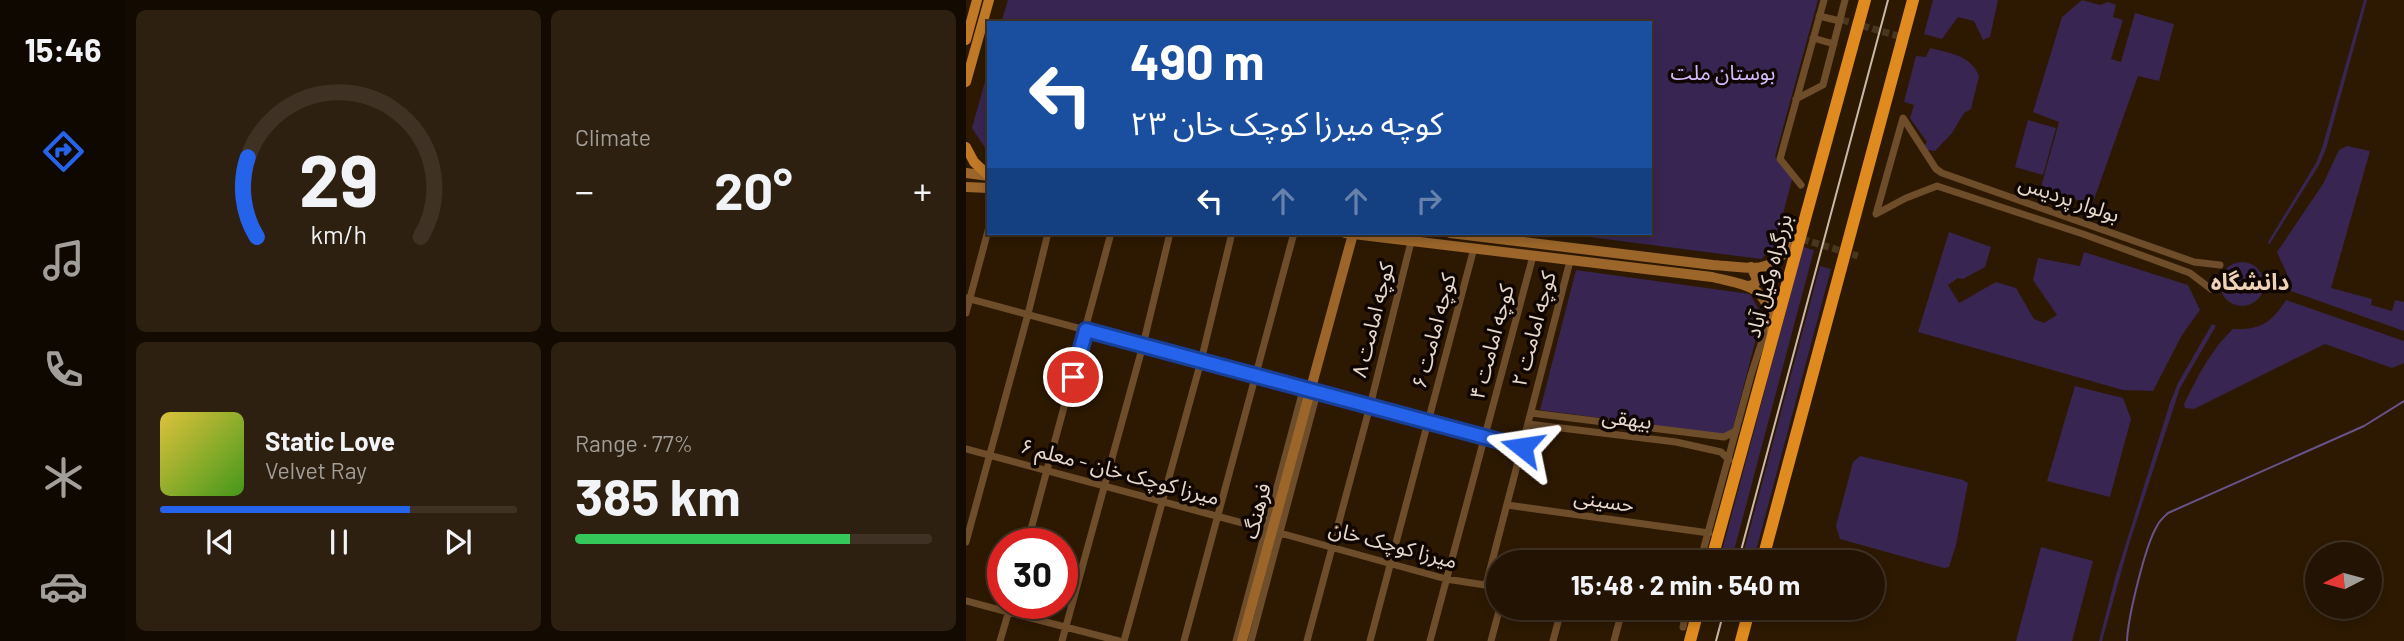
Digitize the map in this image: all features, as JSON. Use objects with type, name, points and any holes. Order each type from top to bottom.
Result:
[{"type":"highway","name":"بزرگراه وکیل آباد","points":[[1714,550],[1865,0]]},
{"type":"highway","points":[[1765,550],[1913,0]]},
{"type":"highway","points":[[1689,641],[1695,620]]},
{"type":"highway","points":[[1741,641],[1747,620]]},
{"type":"main road","points":[[966,40],[977,0]]},
{"type":"main road","points":[[966,82],[989,0]]},
{"type":"main road","points":[[966,147],[974,162],[987,174]]},
{"type":"main road","points":[[966,173],[987,176]]},
{"type":"main road","points":[[966,187],[987,188]]},
{"type":"main road","points":[[1466,235],[1713,265],[1766,267],[1784,256],[1802,230]]},
{"type":"main road","name":"فرهنگ","points":[[1242,641],[1310,392],[1349,235]]},
{"type":"main road","points":[[1363,235],[1712,277],[1757,289],[1763,297],[1772,323],[1773,337]]},
{"type":"main road","points":[[1748,286],[1754,285],[1757,279],[1751,267]]},
{"type":"street","points":[[1801,186],[1780,159],[1824,0]]},
{"type":"street","points":[[1796,99],[1823,85],[1845,0]]},
{"type":"street","points":[[1819,16],[1840,21]]},
{"type":"street","points":[[1813,38],[1834,44]]},
{"type":"street","name":"بولوار پردیس","points":[[2211,289],[2190,273],[1937,186],[1876,214],[1903,118],[1936,169],[1942,173],[2194,262],[2220,265]]},
{"type":"street","points":[[966,313],[987,234]]},
{"type":"street","points":[[966,542],[1048,235]]},
{"type":"street","points":[[1032,528],[1110,235]]},
{"type":"street","points":[[1062,641],[1143,345],[1170,235]]},
{"type":"street","points":[[1042,619],[1121,641],[1201,361],[1232,235]]},
{"type":"street","points":[[1185,641],[1293,235]]},
{"type":"street","name":"کوچه امامت ۸","points":[[1307,641],[1411,242]]},
{"type":"street","name":"کوچه امامت ۶","points":[[1370,641],[1474,248]]},
{"type":"street","name":"کوچه امامت ۴","points":[[1430,641],[1533,256]]},
{"type":"street","name":"کوچه امامت ۲","points":[[1495,550],[1570,261]]},
{"type":"street","points":[[968,298],[1522,447]]},
{"type":"street","points":[[1704,550],[1761,344],[1772,323]]},
{"type":"street","points":[[1236,641],[1265,529],[1310,392]]},
{"type":"street","points":[[1251,641],[1280,533],[1310,392]]},
{"type":"street","name":"بیهقی","points":[[1531,413],[1724,437]]},
{"type":"street","points":[[1613,435],[1615,423]]},
{"type":"street","name":"بیهقی","points":[[1528,424],[1676,442],[1721,452]]},
{"type":"street","points":[[1729,460],[1721,452],[1727,443],[1724,437],[1736,430]]},
{"type":"street","name":"میرزا کوچک خان - معلم ۶","points":[[966,449],[1265,529]]},
{"type":"street","name":"حسینی","points":[[1507,505],[1709,533]]},
{"type":"street","name":"میرزا کوچک خان","points":[[1280,533],[1446,579],[1486,586]]},
{"type":"street","points":[[966,601],[987,604]]},
{"type":"street","points":[[1000,641],[1007,619]]},
{"type":"street","points":[[1490,641],[1496,620]]},
{"type":"street","points":[[1553,641],[1559,620]]},
{"type":"street","points":[[1614,641],[1620,620]]},
{"type":"street","points":[[1683,627],[1685,620]]},
{"type":"green space","name":"بوستان ملت","points":[[1008,0],[1818,0],[1775,157],[1779,163],[1787,166],[1793,176],[1774,248],[1761,259],[1574,235],[1652,235],[1652,21],[1002,21]]},
{"type":"green space","points":[[1933,0],[1998,0],[1990,37],[1983,40],[1974,21],[1958,17],[1942,39],[1924,34]]},
{"type":"green space","points":[[2082,0],[2100,5],[2108,2],[2116,5],[2113,17],[2123,20],[2111,59],[2121,62],[2135,13],[2174,24],[2159,81],[2138,76],[2092,205],[2041,187],[2059,122],[2033,112],[2062,17]]},
{"type":"green space","points":[[2364,0],[2367,0],[2326,149],[2319,165],[2269,245],[2268,242],[2316,163],[2322,148]]},
{"type":"green space","points":[[1930,48],[1965,59],[1979,76],[1971,109],[1964,113],[1952,133],[1935,151],[1927,150],[1924,145],[1927,142],[1910,118],[1914,105],[1904,102],[1916,56],[1926,57]]},
{"type":"green space","points":[[987,74],[987,151],[972,128]]},
{"type":"green space","points":[[2028,120],[2056,128],[2043,175],[2015,167]]},
{"type":"green space","points":[[2347,146],[2370,151],[2331,288],[2372,299],[2371,305],[2392,311],[2395,300],[2404,302],[2404,331],[2288,290],[2287,274],[2277,252],[2323,184],[2339,150]]},
{"type":"green space","points":[[1949,232],[1991,247],[1985,267],[1948,285],[1959,303],[1996,282],[2016,288],[2034,319],[2044,323],[2057,315],[2033,280],[2038,258],[2080,266],[2084,252],[2188,285],[2200,310],[2182,335],[2153,391],[2123,390],[1918,332]]},
{"type":"green space","points":[[1803,247],[1814,250],[1734,550],[1722,550]]},
{"type":"green space","points":[[2242,262],[2257,269],[2264,284],[2257,299],[2242,306],[2227,299],[2220,284],[2227,269]]},
{"type":"green space","points":[[1820,266],[1831,269],[1756,550],[1744,550]]},
{"type":"green space","points":[[1576,270],[1750,294],[1762,315],[1731,435],[1540,410]]},
{"type":"green space","points":[[2286,300],[2404,341],[2404,363],[2392,368],[2325,344],[2194,409],[2185,408],[2184,404],[2199,374],[2225,337],[2233,329],[2264,324]]},
{"type":"green space","points":[[2212,324],[2216,326],[2180,388],[2129,544],[2102,641],[2099,641],[2116,575],[2170,403],[2178,383]]},
{"type":"green space","points":[[2075,386],[2123,398],[2131,419],[2110,497],[2047,481]]},
{"type":"green space","points":[[1860,456],[1968,483],[1949,567],[1944,568],[1840,539],[1836,526],[1853,462]]},
{"type":"green space","points":[[2041,547],[2093,561],[2072,641],[2016,641]]},
{"type":"waterway","points":[[2127,641],[2147,549],[2158,524],[2168,513],[2364,426],[2404,401]]},
{"type":"tunnel","points":[[1842,20],[1905,38]]},
{"type":"tunnel","points":[[1782,233],[1858,256]]},
{"type":"tram line","points":[[1741,550],[1888,0]]},
{"type":"tram line","points":[[1716,641],[1722,620]]},
{"type":"district","name":"دانشگاه","points":[[2250,282]]},
{"type":"route","points":[[1073,377],[1086,330],[1522,447]]}]
